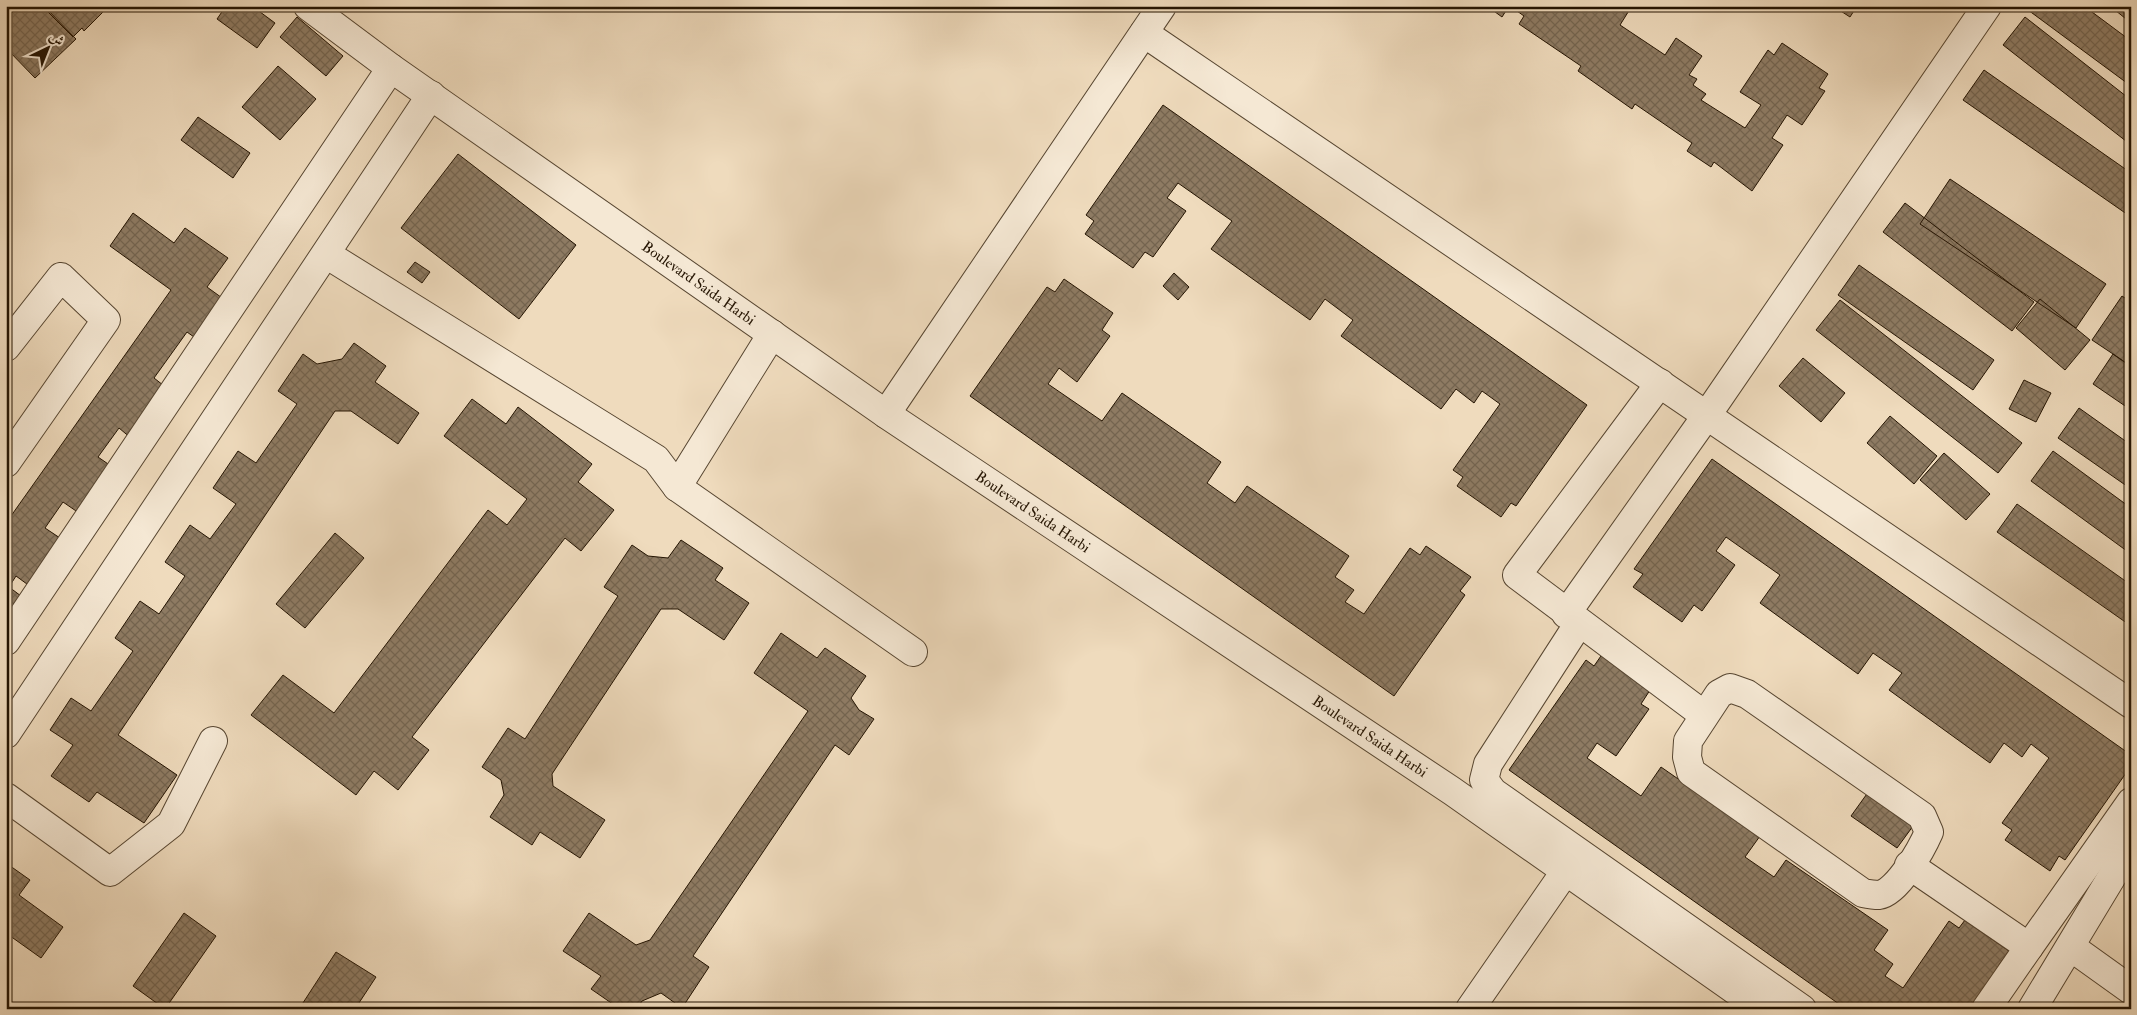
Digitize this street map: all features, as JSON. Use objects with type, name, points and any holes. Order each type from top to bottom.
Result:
[{"type":"street","name":"Boulevard Saida Harbi","points":[[308,6],[391,68],[886,414],[1428,774],[1567,869],[1762,1009]]},
{"type":"street","points":[[886,414],[1162,6]]},
{"type":"street","points":[[1802,1009],[1493,792],[1484,780],[1488,764],[1573,618],[1707,415],[1987,6]]},
{"type":"street","points":[[1144,33],[2131,704]]},
{"type":"street","points":[[6,641],[391,68]]},
{"type":"street","points":[[6,734],[431,96]]},
{"type":"street","points":[[326,254],[656,459],[677,486],[914,652]]},
{"type":"street","points":[[6,347],[60,277],[106,320],[6,463]]},
{"type":"street","points":[[677,486],[772,334]]},
{"type":"street","points":[[1660,383],[1517,575],[1704,715]]},
{"type":"street","points":[[1730,688],[1747,694],[1922,816],[1929,832],[1923,846],[1896,886],[1880,895],[1864,894],[1691,772],[1687,757],[1688,740],[1704,715],[1719,694],[1730,688]]},
{"type":"street","points":[[6,797],[110,872],[171,824],[213,741]]},
{"type":"street","points":[[1986,1009],[2131,802]]},
{"type":"street","points":[[2032,1009],[2071,948],[2131,845]]},
{"type":"street","points":[[1909,865],[2029,947]]},
{"type":"street","points":[[1470,1009],[1567,869]]},
{"type":"street","points":[[2071,948],[2131,990]]},
{"type":"building","points":[[6,6],[44,6],[76,39],[35,78],[6,48]]},
{"type":"building","points":[[42,6],[109,6],[84,31],[82,28],[73,37]]},
{"type":"building","points":[[226,6],[252,6],[275,23],[257,48],[217,19]]},
{"type":"building","points":[[1487,6],[1509,6],[1502,17]]},
{"type":"building","points":[[1510,6],[1576,6],[1583,10],[1594,10],[1597,6],[1627,6],[1630,9],[1620,25],[1665,55],[1676,38],[1702,56],[1689,75],[1697,79],[1693,85],[1706,94],[1701,100],[1745,128],[1761,105],[1740,92],[1768,50],[1774,55],[1782,43],[1828,74],[1819,88],[1825,91],[1802,125],[1787,115],[1772,138],[1783,145],[1752,191],[1714,162],[1711,167],[1687,151],[1692,143],[1635,104],[1632,109],[1578,71],[1581,66],[1519,24],[1524,16]]},
{"type":"building","points":[[1833,6],[1857,6],[1850,17]]},
{"type":"building","points":[[2031,6],[2084,6],[2131,41],[2131,86],[2028,10]]},
{"type":"building","points":[[2110,6],[2131,6],[2131,23]]},
{"type":"building","points":[[297,17],[343,56],[326,76],[280,37]]},
{"type":"building","points":[[2025,17],[2131,100],[2131,145],[2003,45]]},
{"type":"building","points":[[278,66],[316,99],[280,140],[242,107]]},
{"type":"building","points":[[1984,70],[2131,173],[2131,217],[1963,100]]},
{"type":"building","points":[[1163,105],[1587,405],[1516,506],[1511,503],[1501,517],[1457,486],[1463,477],[1453,470],[1500,404],[1482,391],[1474,403],[1456,389],[1441,409],[1341,336],[1353,320],[1325,299],[1310,320],[1211,249],[1232,221],[1178,183],[1167,198],[1186,211],[1153,257],[1145,252],[1133,268],[1085,234],[1094,221],[1086,215]]},
{"type":"building","points":[[198,117],[250,153],[233,178],[181,140]]},
{"type":"building","points":[[458,154],[576,245],[519,319],[401,228]]},
{"type":"building","points":[[1950,179],[2106,284],[2076,328],[1920,224]]},
{"type":"building","points":[[1905,203],[2034,302],[2012,331],[1883,232]]},
{"type":"building","points":[[133,213],[174,243],[185,228],[228,258],[207,287],[229,303],[201,342],[187,332],[154,378],[168,389],[132,439],[119,428],[98,457],[111,466],[79,513],[63,502],[45,528],[63,540],[31,587],[16,576],[9,587],[25,599],[6,626],[6,523],[171,290],[110,246]]},
{"type":"building","points":[[415,262],[430,272],[422,283],[407,272]]},
{"type":"building","points":[[1859,265],[1994,360],[1973,390],[1838,295]]},
{"type":"building","points":[[1174,273],[1189,287],[1178,300],[1163,286]]},
{"type":"building","points":[[1064,279],[1113,313],[1102,330],[1110,336],[1077,382],[1059,368],[1048,384],[1102,421],[1122,393],[1221,462],[1207,483],[1235,503],[1247,486],[1349,556],[1335,577],[1354,590],[1345,602],[1364,614],[1410,548],[1420,555],[1426,546],[1471,577],[1460,591],[1465,595],[1394,696],[970,396],[1047,287],[1055,292]]},
{"type":"building","points":[[2122,296],[2131,302],[2131,366],[2092,340]]},
{"type":"building","points":[[2040,299],[2090,340],[2065,370],[2016,328]]},
{"type":"building","points":[[1840,300],[2022,443],[1998,473],[1816,330]]},
{"type":"building","points":[[354,343],[386,366],[375,382],[419,413],[398,444],[351,411],[335,411],[118,735],[177,775],[144,823],[97,792],[89,802],[51,776],[73,745],[50,730],[71,698],[91,711],[133,651],[115,638],[140,601],[159,614],[185,576],[165,562],[190,525],[210,539],[236,504],[213,488],[238,451],[256,463],[297,404],[278,391],[303,354],[317,364],[342,359]]},
{"type":"building","points":[[2113,354],[2131,367],[2131,410],[2093,384]]},
{"type":"building","points":[[1803,358],[1845,393],[1821,422],[1779,386]]},
{"type":"building","points":[[2024,380],[2051,393],[2036,422],[2009,409]]},
{"type":"building","points":[[472,399],[506,424],[518,407],[592,464],[578,482],[614,510],[581,551],[565,538],[412,737],[429,750],[398,790],[374,771],[356,795],[251,715],[283,675],[334,713],[488,510],[507,525],[527,499],[444,436]]},
{"type":"building","points":[[2079,408],[2131,445],[2131,489],[2058,438]]},
{"type":"building","points":[[1890,416],[1937,456],[1914,484],[1867,443]]},
{"type":"building","points":[[2053,451],[2131,508],[2131,554],[2031,481]]},
{"type":"building","points":[[1944,453],[1990,494],[1966,520],[1920,480]]},
{"type":"building","points":[[1712,459],[2131,755],[2131,766],[2065,860],[2059,856],[2050,871],[2005,840],[2012,830],[2002,823],[2049,758],[2031,744],[2022,757],[2004,743],[1990,763],[1889,690],[1902,673],[1873,653],[1858,674],[1760,603],[1780,575],[1726,537],[1716,551],[1735,565],[1702,611],[1694,605],[1682,622],[1633,587],[1643,574],[1634,569]]},
{"type":"building","points":[[2017,504],[2131,585],[2131,626],[1997,532]]},
{"type":"building","points":[[335,533],[364,558],[305,628],[276,604]]},
{"type":"building","points":[[681,540],[723,568],[715,580],[749,603],[724,640],[678,609],[661,609],[552,774],[553,786],[605,820],[580,858],[540,832],[532,845],[490,817],[504,795],[501,780],[482,767],[508,728],[525,739],[618,596],[604,587],[632,545],[648,556],[668,558]]},
{"type":"building","points":[[781,633],[817,658],[825,648],[866,676],[851,698],[859,710],[874,719],[849,755],[835,745],[693,956],[709,967],[682,1008],[661,993],[642,1001],[637,1009],[620,1009],[591,989],[601,976],[563,951],[589,913],[636,945],[650,940],[808,711],[754,673]]},
{"type":"building","points":[[1603,653],[1652,687],[1641,704],[1649,709],[1616,756],[1597,743],[1587,758],[1641,796],[1661,767],[1760,836],[1745,857],[1774,877],[1786,860],[1888,930],[1874,950],[1893,964],[1885,976],[1903,988],[1949,921],[1959,928],[1965,920],[2009,951],[1999,965],[2004,968],[1976,1009],[1846,1009],[1509,770],[1586,660],[1594,666]]},
{"type":"building","points":[[1869,791],[1916,822],[1897,848],[1851,816]]},
{"type":"building","points":[[6,863],[30,880],[19,895],[63,927],[41,958],[6,933]]},
{"type":"building","points":[[184,913],[216,936],[165,1009],[133,986]]},
{"type":"building","points":[[336,952],[376,977],[355,1009],[299,1009]]}]
